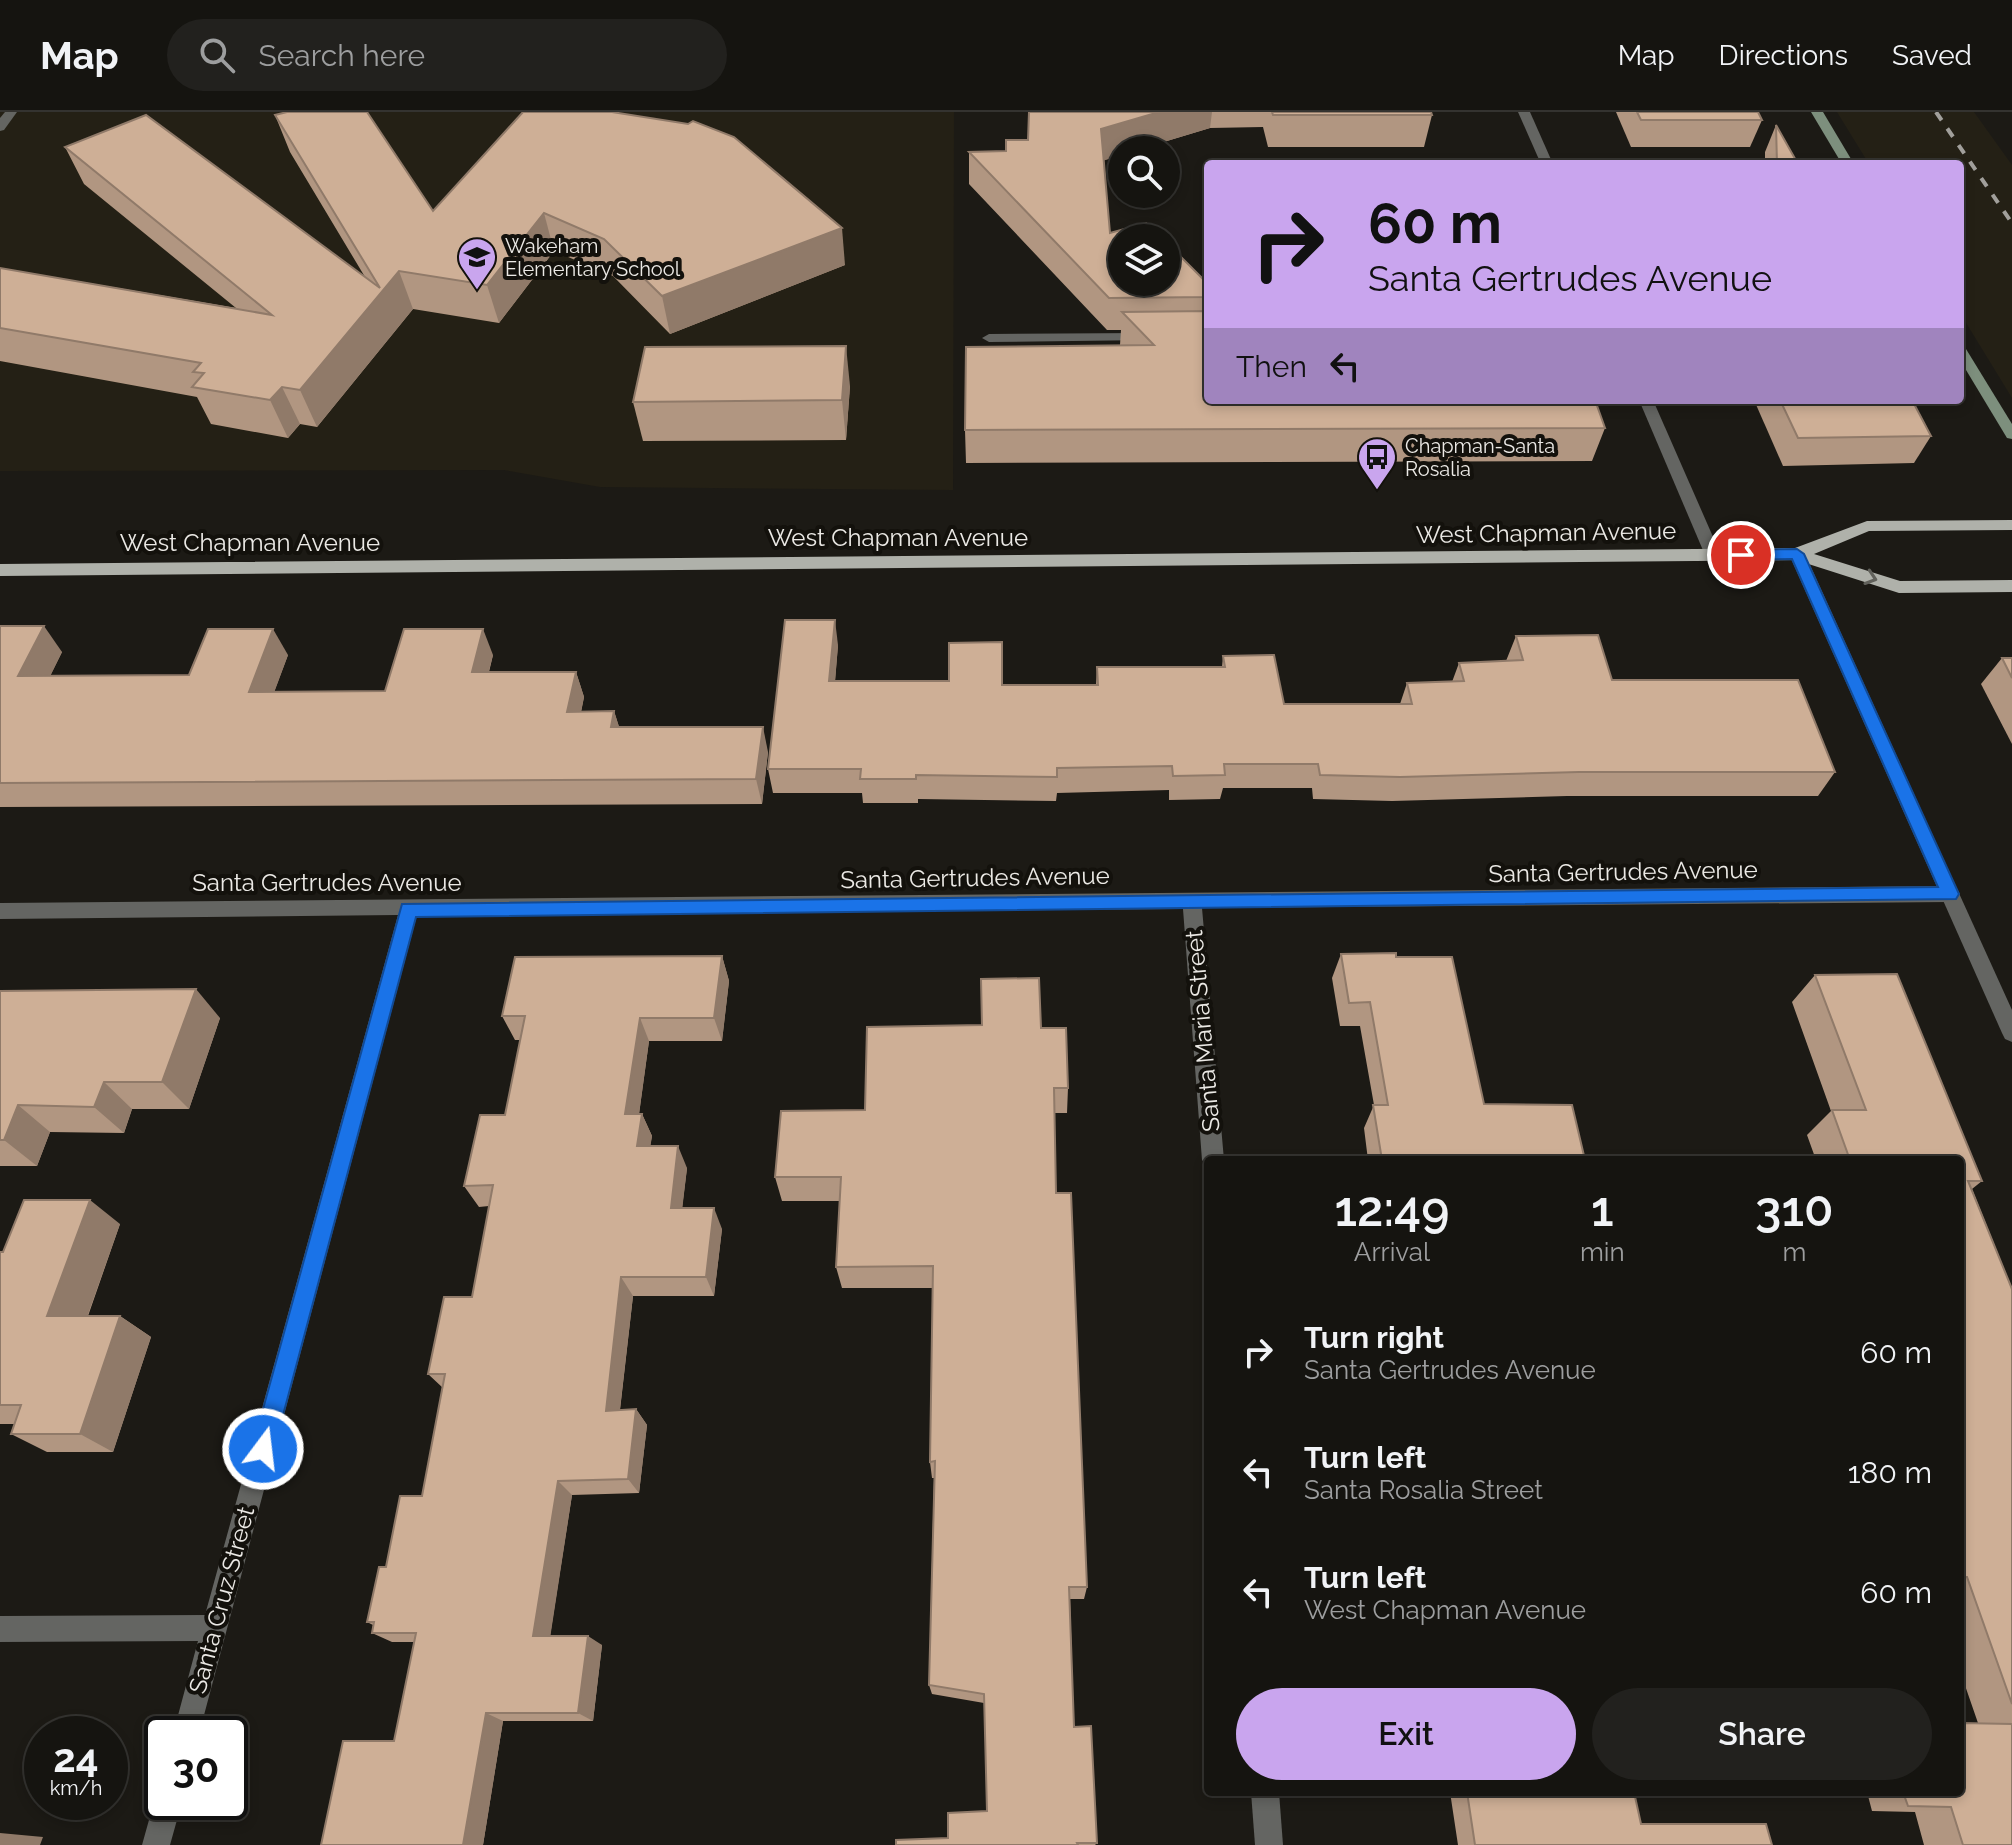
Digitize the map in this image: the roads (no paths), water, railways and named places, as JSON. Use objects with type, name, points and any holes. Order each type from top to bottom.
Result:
[{"type":"main road","name":"West Chapman Avenue","points":[[1797,554],[1867,526],[2012,525]]},
{"type":"main road","name":"West Chapman Avenue","points":[[0,570],[1797,554],[1899,587],[2012,586]]},
{"type":"street","points":[[0,127],[11,112]]},
{"type":"street","points":[[1524,112],[1545,160]]},
{"type":"street","points":[[989,338],[1161,337]]},
{"type":"street","points":[[1648,404],[1713,555]]},
{"type":"street","points":[[1797,554],[2012,1033]]},
{"type":"street","name":"Santa Gertrudes Avenue","points":[[0,911],[1950,894]]},
{"type":"street","name":"Santa Maria Street","points":[[1192,902],[1213,1156]]},
{"type":"street","name":"Santa Cruz Street","points":[[191,1716],[409,909]]},
{"type":"street","points":[[0,1629],[215,1628]]},
{"type":"street","points":[[1265,1796],[1269,1845]]},
{"type":"street","points":[[156,1845],[163,1820]]},
{"type":"waterway","points":[[1817,112],[1846,160]]},
{"type":"waterway","points":[[1964,356],[2012,435]]},
{"type":"railway","points":[[1936,112],[2012,223]]},
{"type":"place","name":"Wakeham Elementary School","points":[[477,291]]},
{"type":"place","name":"Chapman-Santa Rosalia","points":[[1377,491]]}]
